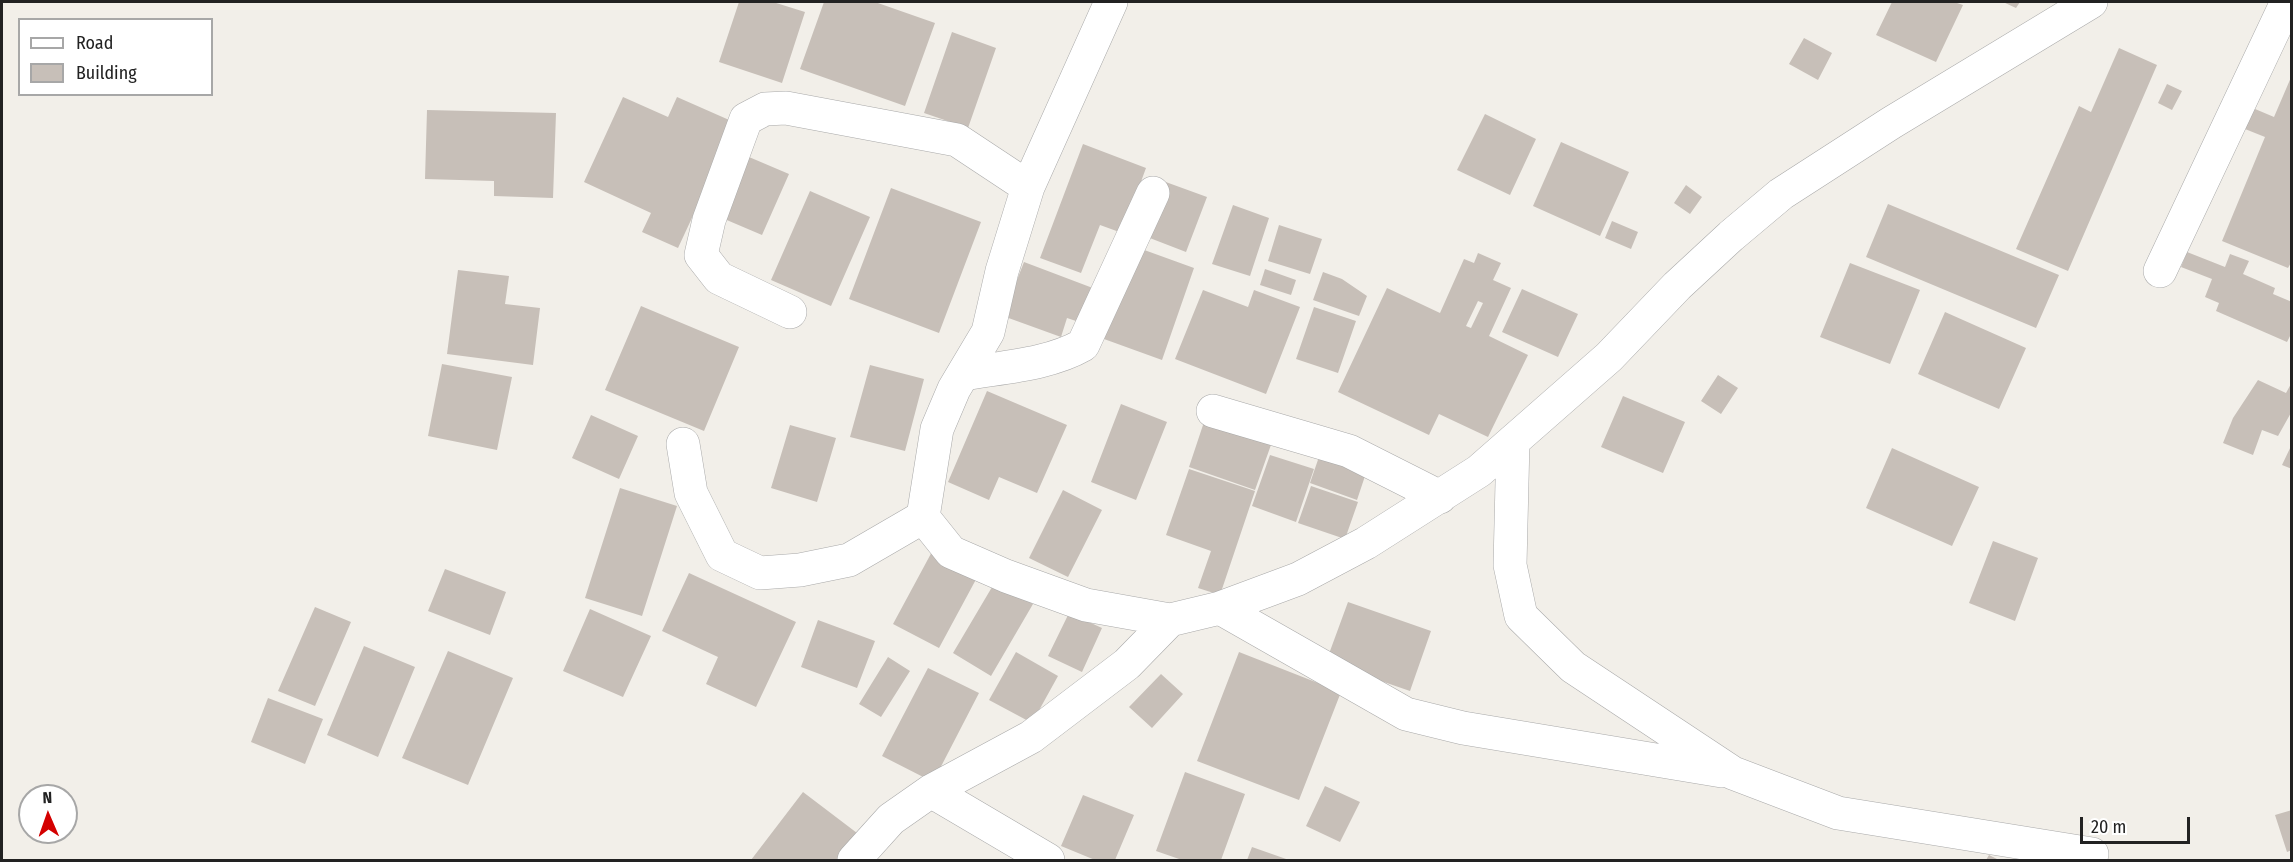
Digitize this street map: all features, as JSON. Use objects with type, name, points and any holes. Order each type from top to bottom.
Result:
[{"type":"street","points":[[1111,2],[1028,187],[1002,271],[988,332],[963,374],[937,429],[923,517],[951,552],[1006,576],[1086,605],[1170,620],[1220,608],[1298,579],[1366,543],[1479,471],[1609,357],[1677,286],[1781,194],[1891,123],[2091,2]]},
{"type":"street","points":[[2160,271],[2287,2]]},
{"type":"street","points":[[790,312],[719,278],[701,255],[709,220],[746,119],[765,109],[786,108],[957,140],[1028,187]]},
{"type":"street","points":[[963,374],[1039,361],[1069,353],[1083,345],[1153,193]]},
{"type":"street","points":[[1213,411],[1349,451],[1440,497]]},
{"type":"street","points":[[1513,441],[1510,565],[1521,615],[1573,667],[1733,773]]},
{"type":"street","points":[[683,444],[691,493],[722,555],[760,573],[800,570],[849,560],[923,517]]},
{"type":"street","points":[[1220,608],[1406,714],[1463,728],[1733,773],[1838,813],[2092,854]]},
{"type":"street","points":[[854,861],[891,819],[931,791],[1031,737],[1127,664],[1170,620]]},
{"type":"street","points":[[931,791],[1047,861]]},
{"type":"building","points":[[739,2],[773,2],[805,12],[782,83],[719,62]]},
{"type":"building","points":[[824,2],[875,2],[935,23],[905,106],[800,69]]},
{"type":"building","points":[[1892,2],[1954,2],[1963,5],[1936,62],[1876,35]]},
{"type":"building","points":[[2003,2],[2020,2],[2016,8]]},
{"type":"building","points":[[952,32],[996,48],[968,128],[924,113]]},
{"type":"building","points":[[1804,38],[1832,53],[1818,80],[1789,64]]},
{"type":"building","points":[[2119,48],[2157,65],[2068,271],[2016,249],[2079,106],[2091,112]]},
{"type":"building","points":[[2292,75],[2292,261],[2288,268],[2222,241],[2265,137],[2240,127],[2248,106],[2274,117]]},
{"type":"building","points":[[2167,84],[2182,91],[2172,110],[2158,103]]},
{"type":"building","points":[[623,97],[668,117],[677,97],[736,123],[678,248],[642,232],[651,213],[584,182]]},
{"type":"building","points":[[427,110],[556,113],[553,198],[494,196],[494,181],[425,179]]},
{"type":"building","points":[[1485,114],[1536,139],[1510,195],[1457,170]]},
{"type":"building","points":[[1561,142],[1629,172],[1600,236],[1533,206]]},
{"type":"building","points":[[1083,144],[1146,168],[1122,233],[1100,225],[1081,273],[1040,258]]},
{"type":"building","points":[[749,157],[789,174],[762,235],[722,218]]},
{"type":"building","points":[[1163,181],[1207,197],[1186,252],[1142,235]]},
{"type":"building","points":[[1686,185],[1702,197],[1690,214],[1674,203]]},
{"type":"building","points":[[891,188],[981,222],[939,333],[849,299]]},
{"type":"building","points":[[810,191],[870,217],[831,306],[771,280]]},
{"type":"building","points":[[1888,204],[2059,275],[2036,328],[1866,257]]},
{"type":"building","points":[[1233,205],[1269,218],[1250,276],[1212,264]]},
{"type":"building","points":[[1612,221],[1638,232],[1631,249],[1605,238]]},
{"type":"building","points":[[1279,225],[1322,239],[1310,274],[1268,261]]},
{"type":"building","points":[[1136,247],[1194,268],[1162,360],[1104,339]]},
{"type":"building","points":[[2187,252],[2225,267],[2230,254],[2249,261],[2243,274],[2275,288],[2273,294],[2292,302],[2292,332],[2287,342],[2216,311],[2219,303],[2205,297],[2212,279],[2181,267]]},
{"type":"building","points":[[1478,253],[1501,263],[1493,280],[1511,288],[1489,336],[1528,355],[1488,437],[1439,414],[1429,435],[1338,392],[1387,288],[1440,313],[1464,259],[1474,263]],"holes":[[[1478,301],[1483,303],[1471,328],[1466,326]]]},
{"type":"building","points":[[1024,262],[1098,290],[1085,324],[1067,318],[1061,337],[1003,316]]},
{"type":"building","points":[[1850,263],[1920,290],[1890,364],[1820,337]]},
{"type":"building","points":[[1265,269],[1296,280],[1291,295],[1260,285]]},
{"type":"building","points":[[458,270],[509,276],[505,304],[540,308],[533,365],[447,354]]},
{"type":"building","points":[[1323,272],[1342,279],[1367,296],[1359,316],[1313,300]]},
{"type":"building","points":[[1522,289],[1578,314],[1558,357],[1502,332]]},
{"type":"building","points":[[1203,290],[1248,307],[1254,290],[1300,307],[1266,394],[1175,359]]},
{"type":"building","points":[[641,306],[739,347],[704,431],[605,390]]},
{"type":"building","points":[[1314,307],[1356,321],[1338,373],[1296,359]]},
{"type":"building","points":[[1945,312],[2026,348],[1999,409],[1918,374]]},
{"type":"building","points":[[442,364],[512,377],[497,450],[428,436]]},
{"type":"building","points":[[870,365],[924,379],[905,451],[850,437]]},
{"type":"building","points":[[1718,375],[1738,388],[1721,414],[1701,401]]},
{"type":"building","points":[[2258,380],[2286,393],[2292,382],[2292,411],[2278,436],[2262,430],[2253,455],[2223,443],[2233,418]]},
{"type":"building","points":[[987,391],[1067,425],[1037,493],[999,477],[989,500],[948,482]]},
{"type":"building","points":[[1623,396],[1685,422],[1663,473],[1601,447]]},
{"type":"building","points":[[1121,404],[1167,422],[1136,500],[1091,482]]},
{"type":"building","points":[[591,415],[638,436],[619,479],[572,458]]},
{"type":"building","points":[[1205,419],[1272,442],[1255,490],[1189,467]]},
{"type":"building","points":[[790,425],[836,438],[817,502],[771,488]]},
{"type":"building","points":[[2292,444],[2292,469],[2282,465]]},
{"type":"building","points":[[1892,448],[1979,487],[1952,546],[1866,508]]},
{"type":"building","points":[[1321,451],[1368,467],[1357,500],[1310,483]]},
{"type":"building","points":[[1270,455],[1314,469],[1296,522],[1252,506]]},
{"type":"building","points":[[1189,469],[1255,491],[1220,595],[1198,588],[1211,551],[1166,535]]},
{"type":"building","points":[[1311,486],[1358,502],[1345,539],[1298,523]]},
{"type":"building","points":[[620,488],[677,506],[642,616],[585,598]]},
{"type":"building","points":[[1063,490],[1102,510],[1068,577],[1029,558]]},
{"type":"building","points":[[1993,541],[2038,558],[2015,621],[1969,603]]},
{"type":"building","points":[[934,548],[980,572],[939,648],[893,624]]},
{"type":"building","points":[[445,569],[506,592],[490,635],[428,611]]},
{"type":"building","points":[[689,573],[796,622],[756,707],[706,684],[718,657],[662,631]]},
{"type":"building","points":[[995,582],[1033,604],[991,676],[953,653]]},
{"type":"building","points":[[1348,602],[1431,631],[1410,691],[1326,662]]},
{"type":"building","points":[[315,607],[351,622],[315,706],[278,691]]},
{"type":"building","points":[[590,609],[651,636],[623,697],[563,671]]},
{"type":"building","points":[[1069,613],[1102,628],[1082,672],[1048,656]]},
{"type":"building","points":[[818,620],[875,641],[857,688],[801,667]]},
{"type":"building","points":[[364,646],[415,667],[378,757],[327,735]]},
{"type":"building","points":[[448,651],[513,678],[468,785],[402,758]]},
{"type":"building","points":[[1016,652],[1058,676],[1032,723],[989,700]]},
{"type":"building","points":[[1239,652],[1341,692],[1299,800],[1197,761]]},
{"type":"building","points":[[888,657],[910,671],[881,717],[859,704]]},
{"type":"building","points":[[928,668],[979,693],[933,782],[882,756]]},
{"type":"building","points":[[1161,674],[1183,694],[1152,728],[1129,707]]},
{"type":"building","points":[[268,698],[323,719],[305,764],[251,742]]},
{"type":"building","points":[[1185,772],[1245,794],[1221,860],[1182,860],[1156,851]]},
{"type":"building","points":[[1325,786],[1360,802],[1340,842],[1306,826]]},
{"type":"building","points":[[803,792],[857,833],[836,860],[751,860]]},
{"type":"building","points":[[1083,795],[1134,815],[1115,860],[1095,860],[1061,846]]},
{"type":"building","points":[[2292,810],[2292,850],[2287,852],[2275,815]]},
{"type":"building","points":[[1252,847],[1289,860],[1247,860]]},
{"type":"building","points":[[1989,855],[1999,860],[1986,860]]}]
